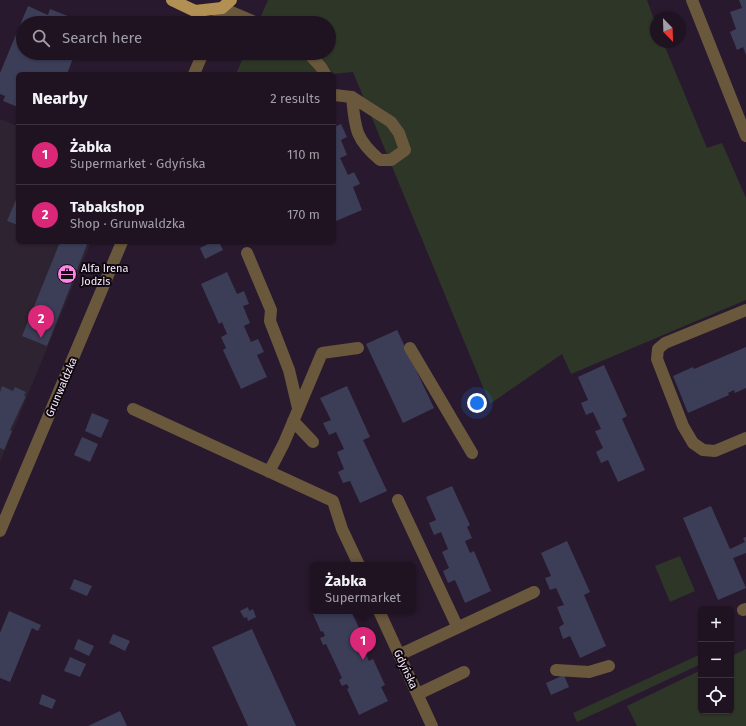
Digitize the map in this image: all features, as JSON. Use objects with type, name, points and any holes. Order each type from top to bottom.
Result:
[{"type":"main road","points":[[172,0],[194,11],[223,2]]},
{"type":"street","points":[[692,0],[746,136]]},
{"type":"street","points":[[218,16],[223,2],[246,16]]},
{"type":"street","points":[[194,11],[200,16]]},
{"type":"street","points":[[195,72],[200,60]]},
{"type":"street","points":[[314,60],[324,72]]},
{"type":"street","points":[[336,95],[352,97],[391,122],[399,133],[405,150],[391,160],[380,160],[365,147],[354,125],[352,97]]},
{"type":"street","name":"Grunwaldzka","points":[[0,531],[121,244]]},
{"type":"street","points":[[247,253],[271,310],[270,321],[289,370],[298,408]]},
{"type":"street","points":[[746,310],[665,343],[658,350],[657,359],[684,426],[693,443],[703,450],[715,451],[746,438]]},
{"type":"street","points":[[269,472],[322,353],[358,348]]},
{"type":"street","points":[[410,348],[472,453]]},
{"type":"street","points":[[133,409],[333,502],[342,529],[357,562]]},
{"type":"street","points":[[293,421],[313,442]]},
{"type":"street","points":[[398,500],[457,626]]},
{"type":"street","points":[[399,655],[457,626],[534,592]]},
{"type":"street","name":"Gdyńska","points":[[381,614],[432,726]]},
{"type":"street","points":[[556,670],[589,672],[608,666]]},
{"type":"street","points":[[418,694],[464,672]]},
{"type":"shaded area","points":[[0,119],[16,125],[16,244],[90,244],[0,462]]},
{"type":"green space","points":[[268,0],[647,0],[651,12],[650,12],[650,48],[665,48],[707,148],[722,143],[746,198],[746,300],[571,374],[562,354],[490,404],[353,72],[336,74],[336,72],[237,72],[242,60],[336,60],[336,16],[261,16]]},
{"type":"green space","points":[[680,556],[695,591],[670,602],[655,566]]},
{"type":"green space","points":[[746,649],[746,726],[637,726],[627,706],[698,671],[698,714],[734,714],[734,655]]},
{"type":"green space","points":[[698,655],[698,665],[577,722],[573,713]]},
{"type":"building","points":[[739,0],[746,0],[746,55],[743,47],[737,50],[730,32],[736,29],[730,12],[742,8]]},
{"type":"building","points":[[28,6],[48,15],[50,9],[68,16],[24,16]]},
{"type":"building","points":[[16,35],[16,60],[72,60],[68,72],[16,72],[16,106],[3,101],[5,96],[0,94],[0,73]]},
{"type":"building","points":[[341,124],[347,137],[341,140],[347,155],[340,158],[348,175],[354,172],[360,184],[353,187],[362,210],[336,221],[336,126]]},
{"type":"building","points":[[16,200],[16,224],[7,221]]},
{"type":"building","points":[[59,244],[87,244],[47,346],[22,336]]},
{"type":"building","points":[[208,244],[220,244],[223,250],[205,259],[200,248]]},
{"type":"building","points":[[227,272],[237,294],[244,291],[249,304],[243,306],[250,323],[244,326],[251,342],[258,339],[264,352],[257,355],[267,377],[241,389],[223,350],[226,348],[221,337],[227,334],[222,322],[219,324],[201,284]]},
{"type":"building","points":[[397,330],[434,408],[403,423],[366,344]]},
{"type":"building","points":[[746,347],[746,388],[735,393],[734,390],[728,393],[729,395],[688,413],[673,376],[693,367],[694,369]]},
{"type":"building","points":[[604,365],[627,416],[622,419],[645,470],[618,482],[608,460],[601,463],[596,452],[603,448],[595,431],[601,429],[593,412],[586,415],[581,403],[588,400],[578,377]]},
{"type":"building","points":[[2,386],[13,391],[15,387],[26,392],[24,396],[26,396],[10,430],[12,431],[4,450],[0,448],[0,392]]},
{"type":"building","points":[[347,386],[370,437],[363,440],[387,491],[360,503],[350,481],[343,483],[338,472],[344,469],[337,452],[344,449],[336,432],[329,435],[323,423],[331,420],[320,398]]},
{"type":"building","points":[[92,413],[109,420],[101,438],[85,431]]},
{"type":"building","points":[[82,437],[98,444],[90,462],[74,455]]},
{"type":"building","points":[[452,486],[470,525],[467,527],[472,538],[465,541],[470,553],[474,551],[491,591],[465,603],[455,580],[448,583],[443,571],[449,568],[442,552],[448,549],[441,532],[434,535],[429,523],[436,520],[426,497]]},
{"type":"building","points":[[711,506],[730,549],[745,542],[743,538],[746,537],[746,553],[733,558],[746,588],[718,600],[683,518]]},
{"type":"building","points":[[567,541],[590,592],[584,595],[606,646],[580,658],[570,636],[563,639],[559,627],[564,624],[557,607],[564,605],[556,588],[550,590],[545,578],[551,576],[541,553]]},
{"type":"building","points":[[74,579],[92,586],[87,596],[70,589]]},
{"type":"building","points":[[248,607],[249,611],[253,609],[256,617],[248,621],[247,617],[244,618],[240,611]]},
{"type":"building","points":[[9,611],[41,625],[38,631],[32,628],[10,682],[0,678],[0,633]]},
{"type":"building","points":[[313,614],[352,614],[361,632],[357,634],[369,661],[373,659],[385,685],[381,687],[388,701],[359,715],[347,689],[349,688],[347,684],[342,686],[339,680],[342,678],[326,644],[323,645],[320,638],[325,636],[323,631],[321,632]]},
{"type":"building","points":[[252,629],[296,726],[248,726],[212,647]]},
{"type":"building","points":[[113,634],[130,641],[125,651],[109,643]]},
{"type":"building","points":[[78,639],[94,646],[89,656],[74,649]]},
{"type":"building","points":[[70,657],[86,664],[80,677],[64,671]]},
{"type":"building","points":[[564,675],[569,687],[551,695],[546,683]]},
{"type":"building","points":[[42,694],[56,700],[52,709],[39,704]]},
{"type":"building","points":[[120,711],[127,726],[88,726]]},
{"type":"place","name":"Alfa Irena Jodzis","points":[[67,274]]},
{"type":"place","name":"Tabakshop","points":[[41,338]]},
{"type":"place","name":"Żabka","points":[[363,660]]}]
